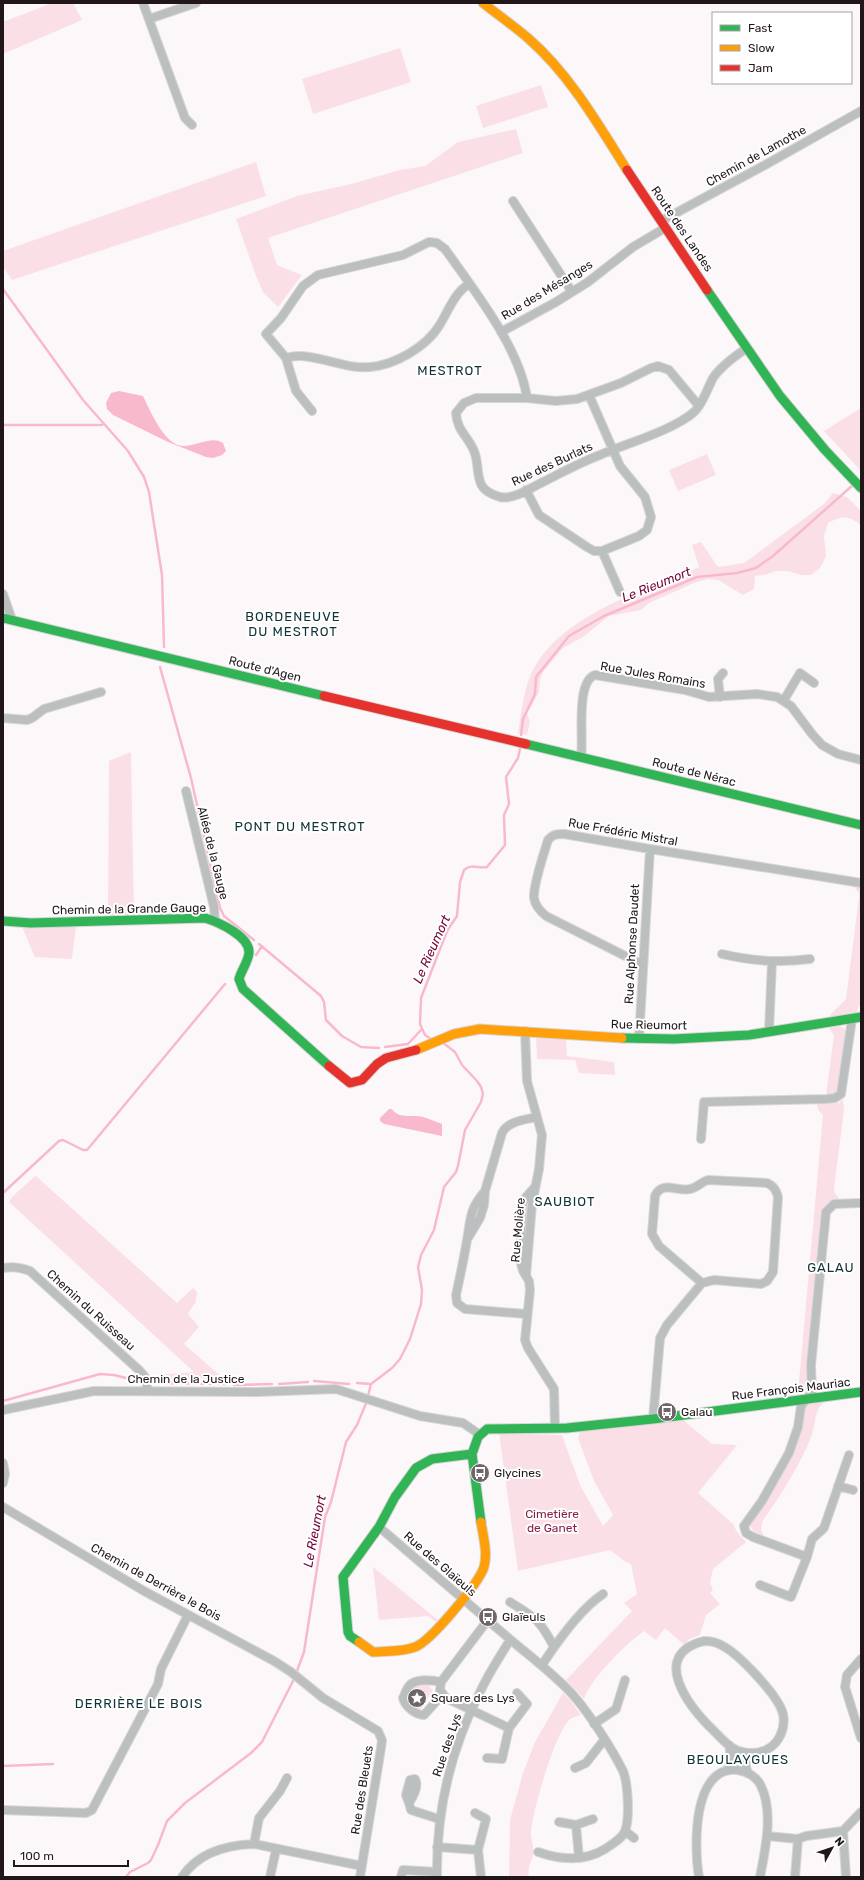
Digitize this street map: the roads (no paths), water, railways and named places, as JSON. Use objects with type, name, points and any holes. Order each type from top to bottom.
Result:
[{"type":"street","points":[[143,3],[185,118],[192,125]]},
{"type":"street","points":[[149,19],[196,3]]},
{"type":"street","name":"Route des Landes","points":[[483,3],[529,39],[564,75],[585,104],[663,224],[780,396],[825,450],[861,488]]},
{"type":"street","name":"Chemin de Lamothe","points":[[663,224],[861,111]]},
{"type":"street","points":[[513,201],[572,292]]},
{"type":"street","name":"Rue des Mésanges","points":[[286,358],[266,334],[281,318],[303,286],[318,275],[403,255],[429,242],[437,243],[445,249],[501,332],[572,292],[663,224]]},
{"type":"street","points":[[312,411],[296,391],[286,358],[304,356],[361,368],[380,366],[391,362],[429,340],[439,327],[458,294],[469,284]]},
{"type":"street","points":[[501,332],[526,388],[527,398]]},
{"type":"street","points":[[699,406],[714,377],[721,368],[747,348]]},
{"type":"street","name":"Rue des Burlats","points":[[658,366],[669,370],[699,406],[694,412],[680,421],[614,450],[600,454],[526,490],[506,498],[492,494],[483,487],[479,479],[474,450],[458,427],[456,413],[464,403],[476,398],[527,398],[556,401],[577,398],[620,383],[658,366]]},
{"type":"street","points":[[526,490],[535,509],[544,519],[586,547],[594,550],[602,551],[643,533],[650,524],[651,517],[645,497],[624,472],[589,395]]},
{"type":"street","points":[[602,551],[620,592]]},
{"type":"street","points":[[3,594],[7,619]]},
{"type":"street","name":"Route d'Agen","points":[[7,619],[521,742]]},
{"type":"street","name":"Rue Jules Romains","points":[[720,697],[718,679],[722,673]]},
{"type":"street","points":[[784,700],[800,673],[814,683]]},
{"type":"street","name":"Rue Jules Romains","points":[[580,757],[582,748],[580,726],[587,683],[591,677],[598,676],[685,690],[709,697],[757,694],[771,695],[784,700],[798,713],[812,734],[822,745],[838,754],[861,760]]},
{"type":"street","points":[[3,718],[32,718],[44,709],[101,692]]},
{"type":"street","name":"Route de Nérac","points":[[521,742],[861,825]]},
{"type":"street","name":"Allée de la Gauge","points":[[186,791],[214,907],[215,920]]},
{"type":"street","name":"Rue Frédéric Mistral","points":[[643,965],[546,916],[536,906],[534,892],[548,840],[554,835],[564,834],[650,850],[861,884]]},
{"type":"street","name":"Rue Alphonse Daudet","points":[[639,1039],[650,850]]},
{"type":"street","name":"Chemin de la Grande Gauge","points":[[3,921],[31,923],[205,918],[215,920],[226,926],[240,938],[249,949],[239,979],[243,989],[347,1082],[356,1083],[362,1080],[377,1064],[386,1058],[410,1052],[436,1041]]},
{"type":"street","points":[[722,954],[739,958],[772,961],[810,959]]},
{"type":"street","points":[[769,1032],[772,961]]},
{"type":"street","points":[[701,1139],[704,1102],[827,1099],[839,1097],[841,1094],[856,1018]]},
{"type":"street","name":"Rue Rieumort","points":[[436,1041],[467,1030],[480,1029],[639,1039],[687,1039],[749,1035],[856,1018]]},
{"type":"street","name":"Rue Molière","points":[[525,1031],[528,1081],[536,1117],[542,1135],[526,1276],[530,1290],[526,1314],[525,1340],[528,1348],[555,1393],[555,1428]]},
{"type":"street","points":[[526,1314],[465,1309],[457,1303],[456,1295],[468,1238],[480,1218],[484,1205],[485,1191],[502,1134],[505,1128],[512,1124],[536,1117]]},
{"type":"street","points":[[653,1419],[660,1338],[667,1325],[702,1283],[714,1280],[761,1284],[771,1277],[773,1272],[778,1197],[777,1191],[772,1185],[767,1182],[708,1180],[689,1190],[665,1187],[657,1191],[655,1196],[652,1234],[654,1239],[659,1246],[702,1283]]},
{"type":"street","points":[[806,1557],[753,1537],[746,1533],[744,1528],[775,1480],[789,1453],[798,1427],[801,1406],[812,1392],[811,1365],[826,1212],[834,1204],[861,1203]]},
{"type":"street","name":"Chemin du Ruisseau","points":[[3,1268],[12,1267],[30,1271],[140,1371],[145,1377],[148,1391]]},
{"type":"street","name":"Chemin de la Justice","points":[[3,1410],[94,1391],[257,1392],[336,1389],[368,1398],[420,1416],[462,1423],[482,1432]]},
{"type":"street","name":"Rue François Mauriac","points":[[482,1432],[492,1428],[555,1428],[653,1419],[861,1392]]},
{"type":"street","points":[[472,1454],[432,1459],[421,1464],[395,1497],[379,1527],[343,1577],[348,1632],[350,1636],[373,1652],[414,1648],[418,1646],[463,1600],[483,1572],[486,1562],[472,1454],[482,1432]]},
{"type":"street","points":[[760,1585],[791,1597],[812,1539],[824,1528],[849,1455]]},
{"type":"street","points":[[3,1463],[5,1474],[3,1483]]},
{"type":"street","points":[[838,1486],[853,1490]]},
{"type":"street","name":"Chemin de Derrière le Bois","points":[[3,1507],[144,1591],[274,1661],[298,1677]]},
{"type":"street","name":"Rue des Glaïeuls","points":[[379,1527],[487,1621],[542,1666],[570,1692],[594,1724],[623,1772],[628,1812],[625,1831]]},
{"type":"street","points":[[542,1666],[554,1647],[592,1601],[603,1594]]},
{"type":"street","points":[[510,1602],[535,1617],[543,1626],[554,1647]]},
{"type":"street","points":[[3,1810],[86,1813],[92,1810],[154,1691],[161,1669],[188,1615]]},
{"type":"street","points":[[487,1621],[441,1682],[440,1690],[442,1694],[509,1728]]},
{"type":"street","name":"Rue des Lys","points":[[401,1877],[403,1870],[437,1874],[439,1819],[448,1774],[459,1740],[481,1689],[510,1640]]},
{"type":"street","points":[[704,1641],[723,1645],[744,1661],[780,1705],[784,1724],[777,1742],[761,1752],[751,1754],[742,1752],[729,1745],[704,1722],[693,1709],[678,1684],[676,1665],[686,1648],[694,1643],[704,1641]]},
{"type":"street","points":[[861,1659],[847,1675],[844,1687],[861,1738]]},
{"type":"street","name":"Rue des Bleuets","points":[[298,1677],[323,1698],[372,1727],[378,1732],[382,1740],[360,1877]]},
{"type":"street","points":[[441,1682],[432,1680],[411,1684],[403,1698],[406,1706],[420,1715],[424,1715],[442,1694]]},
{"type":"street","points":[[594,1724],[616,1709],[625,1680]]},
{"type":"street","points":[[487,1758],[502,1759],[509,1728],[526,1704],[517,1693]]},
{"type":"street","points":[[575,1768],[586,1762],[604,1740]]},
{"type":"street","points":[[728,1770],[731,1758],[729,1745]]},
{"type":"street","points":[[748,1773],[745,1766],[746,1759],[751,1754]]},
{"type":"street","points":[[699,1877],[696,1837],[701,1806],[709,1783],[715,1776],[728,1770],[740,1770],[756,1778],[765,1796],[767,1836],[760,1877]]},
{"type":"street","points":[[254,1844],[259,1818],[288,1778]]},
{"type":"street","points":[[409,1803],[411,1810],[414,1812],[439,1819]]},
{"type":"street","points":[[767,1836],[798,1839],[806,1836],[843,1831],[861,1812]]},
{"type":"street","points":[[475,1813],[486,1819],[478,1850],[480,1877]]},
{"type":"street","points":[[559,1822],[576,1825],[593,1819]]},
{"type":"street","points":[[576,1825],[579,1858]]},
{"type":"street","points":[[538,1852],[553,1857],[579,1858],[604,1850],[621,1838],[625,1831],[634,1838]]},
{"type":"street","points":[[843,1831],[846,1877]]},
{"type":"street","points":[[795,1877],[798,1839]]},
{"type":"street","points":[[182,1877],[195,1861],[205,1854],[240,1844],[254,1844],[276,1850],[362,1866]]},
{"type":"street","points":[[437,1847],[478,1850]]},
{"type":"street","points":[[270,1877],[276,1850]]},
{"type":"waterway","points":[[3,289],[83,400],[128,451],[144,477],[149,492],[162,575],[164,647]]},
{"type":"waterway","points":[[3,425],[102,425]]},
{"type":"waterway","name":"Le Rieumort","points":[[521,735],[523,719],[535,694],[536,677],[569,636],[604,616],[697,577],[737,573],[756,568],[773,556],[853,485]]},
{"type":"waterway","points":[[160,667],[191,778],[220,908],[224,916],[254,940]]},
{"type":"waterway","name":"Le Rieumort","points":[[431,1039],[425,1035],[420,1024],[421,998],[447,931],[457,916],[460,882],[464,870],[470,867],[487,867],[505,845],[504,815],[509,804],[506,777],[518,758],[520,749]]},
{"type":"waterway","points":[[259,944],[321,996],[324,1002],[326,1020],[342,1036],[361,1047],[379,1048]]},
{"type":"waterway","points":[[256,955],[262,946]]},
{"type":"waterway","points":[[3,1193],[59,1141],[63,1140],[83,1150],[87,1150],[225,984]]},
{"type":"waterway","points":[[385,1047],[408,1044],[421,1030]]},
{"type":"waterway","name":"Le Rieumort","points":[[368,1396],[371,1384],[392,1368],[400,1359],[410,1339],[421,1304],[422,1290],[418,1267],[421,1255],[434,1230],[444,1187],[456,1172],[465,1130],[481,1102],[483,1094],[481,1087],[462,1065],[455,1052],[442,1042]]},
{"type":"waterway","points":[[3,1401],[100,1374],[114,1375],[142,1382]]},
{"type":"waterway","points":[[314,1381],[349,1384]]},
{"type":"waterway","points":[[279,1384],[308,1382]]},
{"type":"waterway","points":[[153,1383],[229,1384]]},
{"type":"waterway","points":[[357,1383],[371,1384]]},
{"type":"waterway","points":[[234,1385],[272,1384]]},
{"type":"waterway","name":"Le Rieumort","points":[[297,1671],[304,1652],[325,1517],[331,1502],[346,1442],[357,1425],[367,1401]]},
{"type":"waterway","name":"Le Rieumort","points":[[126,1877],[130,1872],[151,1860],[167,1821],[185,1803],[251,1753],[262,1742],[294,1679]]},
{"type":"waterway","points":[[3,1766],[53,1764]]},
{"type":"place","name":"Galau","points":[[667,1412]]},
{"type":"place","name":"Glycines","points":[[480,1473]]},
{"type":"place","name":"Glaïeuls","points":[[488,1617]]},
{"type":"place","name":"Square des Lys","points":[[417,1698]]},
{"type":"district","name":"MESTROT","points":[[450,370]]},
{"type":"district","name":"BORDENEUVE DU MESTROT","points":[[293,624]]},
{"type":"district","name":"PONT DU MESTROT","points":[[300,826]]},
{"type":"district","name":"SAUBIOT","points":[[565,1201]]},
{"type":"district","name":"GALAU","points":[[831,1267]]},
{"type":"district","name":"DERRIÈRE LE BOIS","points":[[139,1703]]},
{"type":"district","name":"BEOULAYGUES","points":[[738,1759]]},
{"type":"park label","name":"Cimetière de Ganet","points":[[552,1521]]}]
